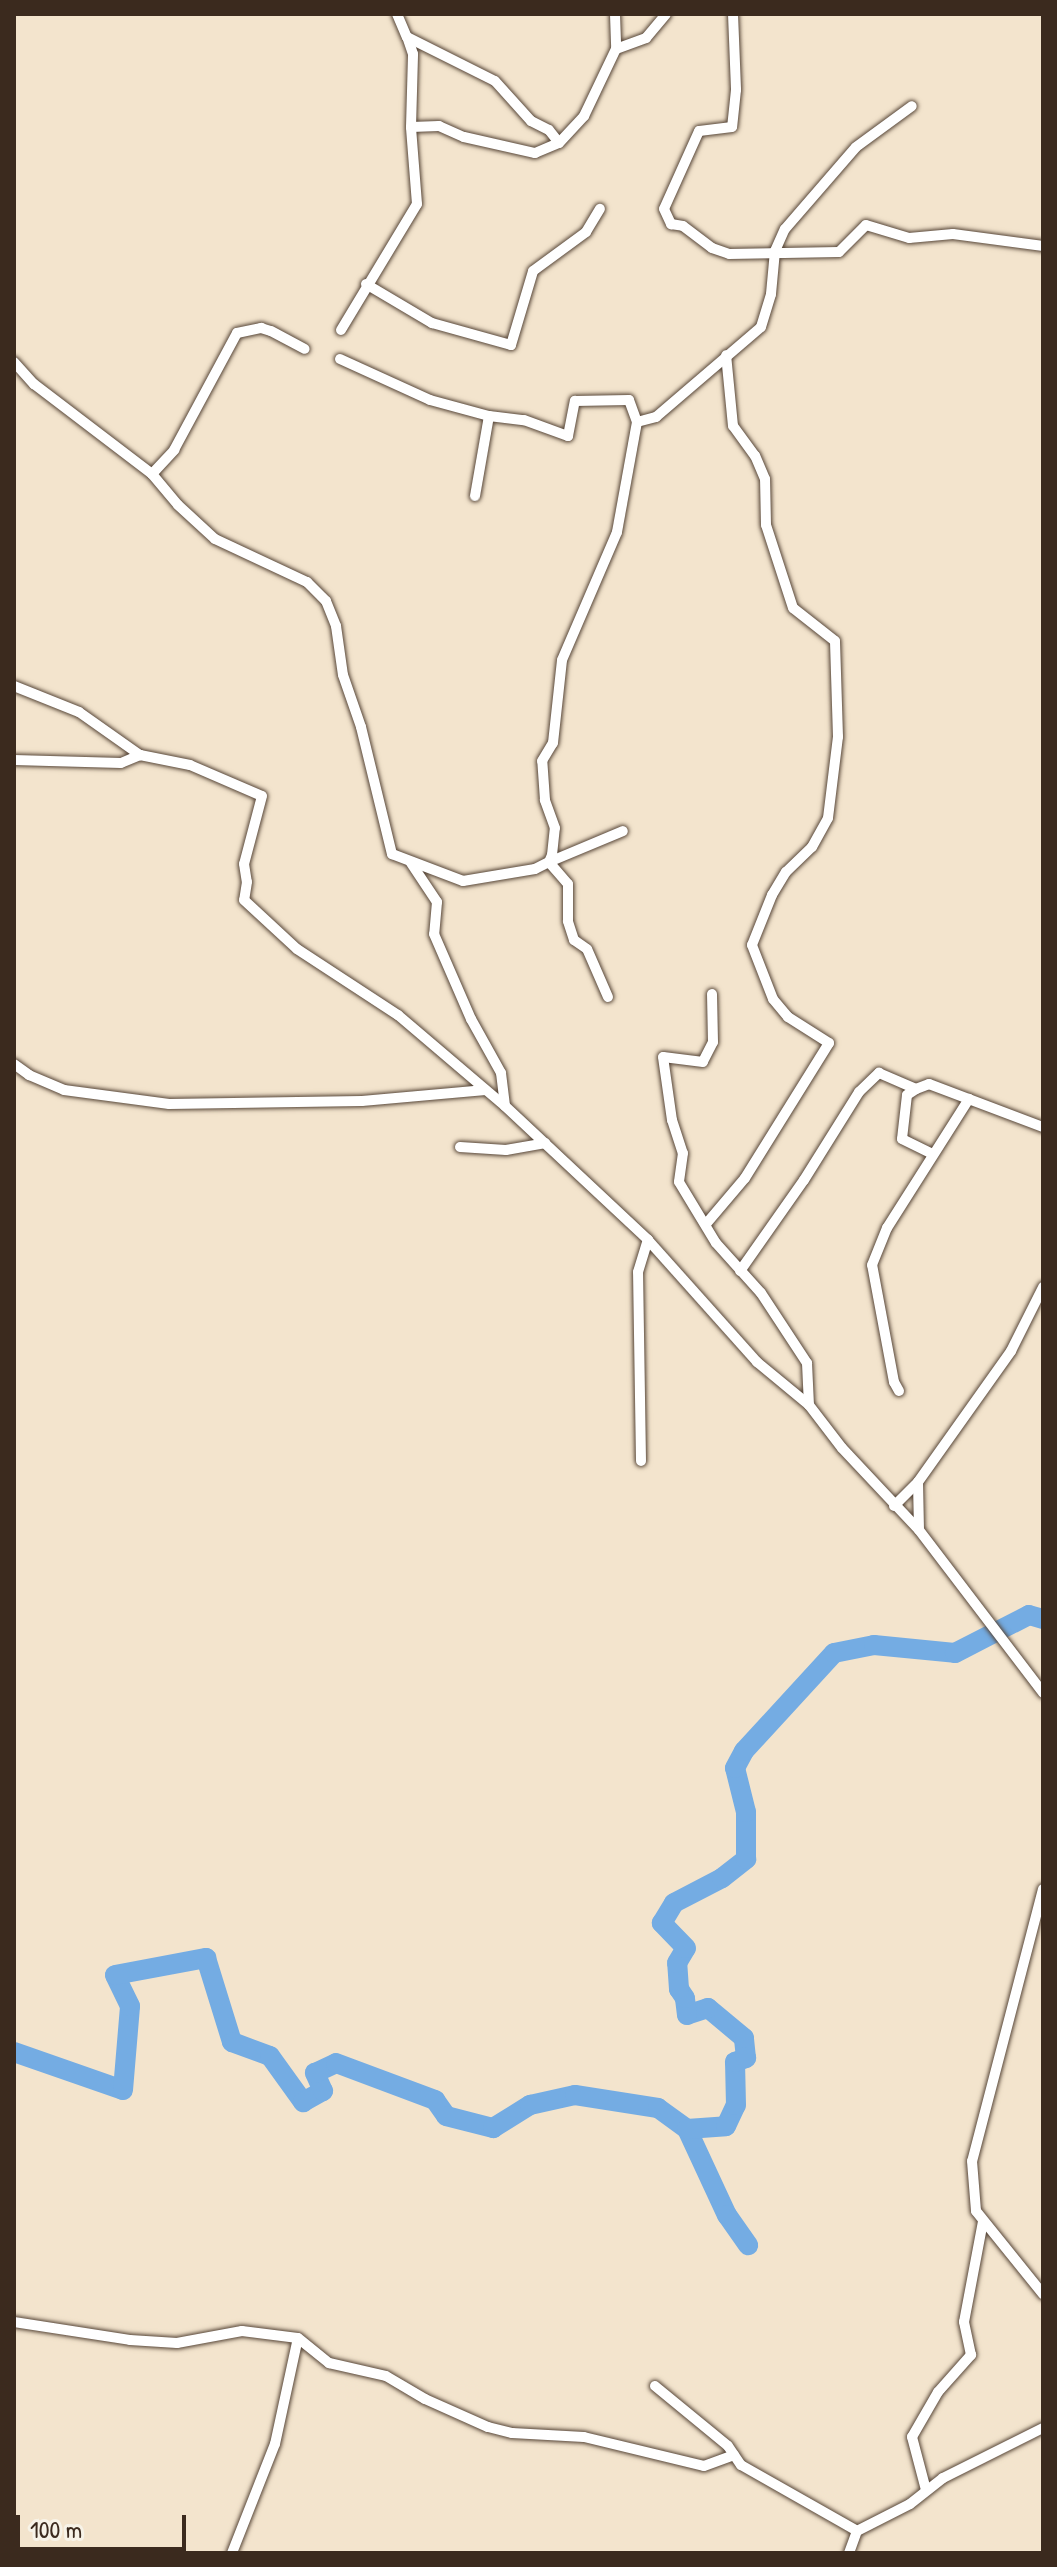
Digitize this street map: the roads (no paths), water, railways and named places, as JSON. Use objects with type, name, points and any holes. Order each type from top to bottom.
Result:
[{"type":"street","points":[[341,330],[366,284],[397,242],[417,204],[411,127],[413,54],[397,14]]},
{"type":"street","points":[[411,127],[439,126],[464,137],[535,153],[559,143],[584,116],[616,49],[615,14]]},
{"type":"street","points":[[616,49],[646,38],[666,14]]},
{"type":"street","points":[[733,14],[736,90],[732,127],[699,131],[664,209],[671,224],[683,226],[712,248],[729,254],[839,252],[866,225],[909,238],[953,234],[1043,246]]},
{"type":"street","points":[[407,37],[495,81],[531,121],[549,130],[559,143]]},
{"type":"street","points":[[637,422],[656,417],[752,336],[767,316],[775,251],[785,229],[856,147],[912,106]]},
{"type":"street","points":[[366,284],[432,323],[511,345],[533,271],[586,232],[600,209]]},
{"type":"street","points":[[152,474],[174,450],[237,333],[261,328],[305,349]]},
{"type":"street","points":[[706,1224],[745,1178],[829,1043],[788,1017],[773,999],[752,945],[772,895],[786,872],[812,847],[828,818],[838,737],[835,641],[793,608],[766,525],[765,479],[755,456],[733,426],[726,355]]},
{"type":"street","points":[[340,359],[430,400],[489,416],[524,420],[568,436],[575,401],[629,400],[637,422],[617,532],[562,660],[553,743],[542,761],[545,800],[555,828],[549,862]]},
{"type":"street","points":[[14,362],[34,384],[152,474],[178,505],[215,539],[307,582],[326,601],[336,626],[343,675],[361,727],[372,780],[395,854],[416,865],[421,882],[437,902],[434,934],[471,1019],[501,1073],[505,1106]]},
{"type":"street","points":[[475,496],[489,416]]},
{"type":"street","points":[[14,686],[79,712],[140,755],[190,765],[262,796],[244,864],[247,882],[244,900],[297,949],[398,1015],[505,1106],[648,1240],[757,1362],[809,1405],[842,1448],[919,1530],[989,1626],[1043,1693]]},
{"type":"street","points":[[14,760],[121,763],[140,755]]},
{"type":"street","points":[[395,854],[463,881],[535,869],[623,831]]},
{"type":"street","points":[[549,862],[568,884],[568,921],[574,940],[587,949],[608,997]]},
{"type":"street","points":[[712,994],[713,1042],[703,1062],[663,1057],[672,1120],[683,1153],[679,1182],[716,1243],[780,1319],[807,1363],[809,1405]]},
{"type":"street","points":[[14,1064],[29,1075],[64,1090],[169,1104],[362,1101],[486,1090]]},
{"type":"street","points":[[740,1271],[804,1180],[859,1092],[879,1073],[916,1089]]},
{"type":"street","points":[[933,1154],[902,1139],[907,1095],[929,1084],[1043,1127]]},
{"type":"street","points":[[899,1391],[894,1382],[872,1265],[887,1228],[969,1099]]},
{"type":"street","points":[[460,1147],[506,1150],[545,1143]]},
{"type":"street","points":[[641,1461],[638,1272],[648,1240]]},
{"type":"street","points":[[894,1506],[918,1482],[1011,1351],[1043,1287]]},
{"type":"street","points":[[918,1482],[919,1530]]},
{"type":"street","points":[[1043,1889],[972,2161],[976,2211],[1043,2294]]},
{"type":"street","points":[[926,2490],[912,2437],[938,2392],[971,2355],[964,2322],[983,2221]]},
{"type":"street","points":[[14,2322],[79,2335],[177,2343],[242,2331],[298,2338],[329,2363],[386,2376],[425,2399],[488,2427],[512,2433],[584,2437],[704,2466],[734,2455]]},
{"type":"street","points":[[232,2553],[275,2444],[298,2338]]},
{"type":"street","points":[[655,2386],[734,2455],[741,2465],[857,2531]]},
{"type":"street","points":[[849,2553],[857,2531],[910,2504],[926,2490],[1043,2428]]},
{"type":"waterway","points":[[687,2129],[726,2126],[736,2105],[735,2062],[746,2058],[744,2038],[708,2008],[687,2015],[685,1998],[679,1989],[677,1963],[686,1948],[662,1923],[674,1903],[722,1878],[746,1859],[746,1812],[735,1768],[744,1751],[834,1653],[874,1645],[955,1653],[1029,1615],[1043,1619]]},
{"type":"waterway","points":[[14,2052],[123,2090],[130,2006],[115,1975],[206,1958],[232,2042],[270,2056],[303,2102],[323,2091],[315,2073],[336,2063],[435,2100],[446,2116],[493,2128],[530,2105],[575,2095],[658,2108],[687,2129],[727,2215],[748,2245]]}]
